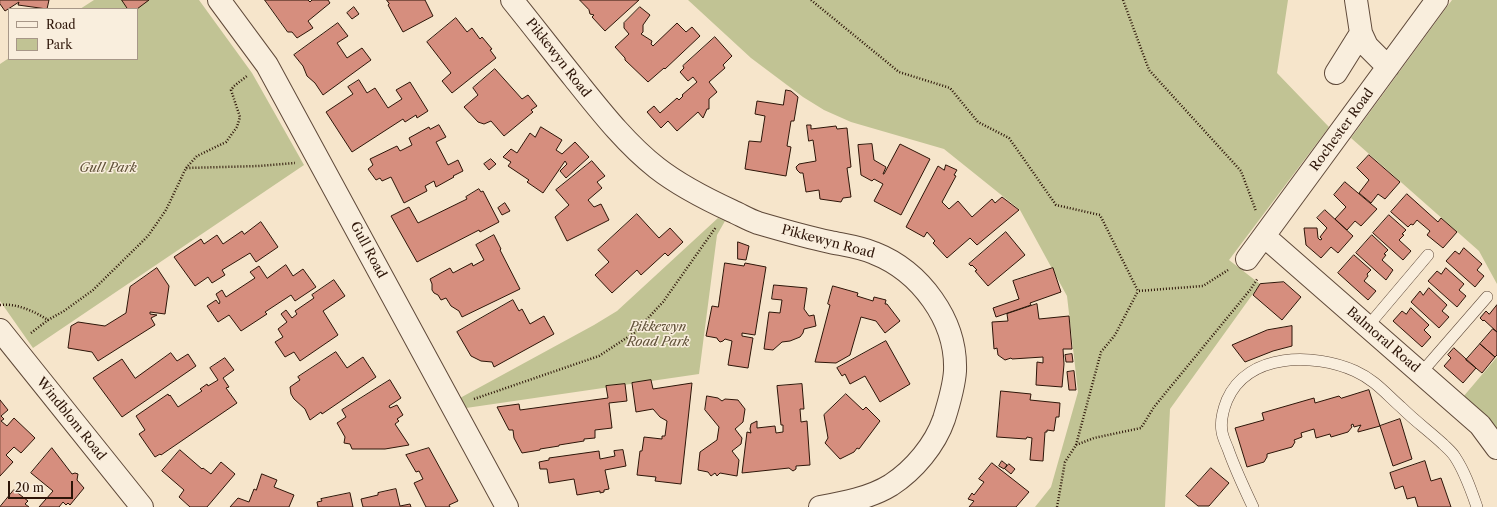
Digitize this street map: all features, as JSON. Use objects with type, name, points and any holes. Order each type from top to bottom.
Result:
[{"type":"street","name":"Gull Road","points":[[219,0],[267,65],[507,507]]},
{"type":"street","name":"Pikkewyn Road","points":[[512,0],[591,99],[622,135],[656,167],[681,185],[756,222],[809,237],[873,252],[895,263],[914,277],[929,294],[941,313],[950,334],[954,351],[955,372],[950,401],[942,424],[934,440],[921,458],[907,473],[890,486],[869,495],[820,507]]},
{"type":"street","points":[[1356,0],[1361,33],[1367,46],[1388,67]]},
{"type":"street","name":"Rochester Road","points":[[1246,259],[1437,0]]},
{"type":"street","points":[[1336,73],[1361,33]]},
{"type":"street","name":"Balmoral Road","points":[[1264,236],[1480,425],[1497,448]]},
{"type":"street","name":"Windblom Road","points":[[0,330],[142,507]]},
{"type":"lane","points":[[1368,326],[1428,255]]},
{"type":"lane","points":[[1421,373],[1487,297]]},
{"type":"lane","points":[[1253,507],[1240,482],[1222,432],[1222,411],[1231,390],[1240,380],[1254,370],[1287,359],[1319,360],[1355,371],[1378,385],[1401,408],[1431,433],[1455,456],[1477,507]]},
{"type":"path","points":[[811,0],[899,72],[950,88],[978,122],[1009,138],[1056,205],[1100,215],[1138,291]]},
{"type":"path","points":[[1123,0],[1149,70],[1242,171],[1264,236]]},
{"type":"path","points":[[26,337],[48,320],[64,311],[93,290],[148,236],[166,210],[186,168],[197,156],[226,142],[237,127],[240,117],[232,90],[234,86],[252,73],[267,65]]},
{"type":"path","points":[[186,168],[292,164],[316,155]]},
{"type":"path","points":[[453,408],[490,393],[531,381],[599,356],[634,333],[663,302],[728,209]]},
{"type":"path","points":[[1138,291],[1203,286],[1246,259]]},
{"type":"path","points":[[1076,446],[1094,438],[1141,428],[1154,407],[1250,290],[1258,278]]},
{"type":"path","points":[[1057,507],[1065,462],[1076,446],[1101,352],[1115,335],[1138,291]]},
{"type":"path","points":[[0,305],[7,304],[24,308],[48,320]]},
{"type":"green space","name":"Gull Park","points":[[94,0],[199,0],[252,73],[304,165],[33,348],[0,301],[0,64],[8,59],[8,60],[138,60],[138,8],[82,8]]},
{"type":"green space","points":[[688,0],[1288,0],[1277,73],[1329,127],[1229,260],[1260,284],[1170,409],[1165,507],[1035,507],[1051,487],[1078,392],[1067,296],[1020,210],[944,149],[851,122],[824,110],[803,97],[751,58]]},
{"type":"green space","points":[[1452,0],[1497,0],[1497,284],[1479,251],[1351,138]]},
{"type":"green space","name":"Pikkewyn Road Park","points":[[718,218],[725,221],[717,235],[699,374],[466,408],[460,398],[617,311]]},
{"type":"green space","points":[[1497,357],[1497,430],[1463,397]]},
{"type":"building","points":[[0,0],[49,0],[47,8],[18,5],[19,2],[5,11],[0,4]]},
{"type":"building","points":[[122,0],[149,0],[138,8],[127,8]]},
{"type":"building","points":[[265,0],[308,0],[310,2],[312,0],[328,0],[330,3],[308,21],[313,28],[297,38],[292,32],[288,32]]},
{"type":"building","points":[[387,0],[425,0],[433,16],[403,32],[388,5]]},
{"type":"building","points":[[580,0],[639,0],[605,31],[592,17],[594,15],[590,14],[589,10]]},
{"type":"building","points":[[354,7],[359,14],[352,19],[347,13]]},
{"type":"building","points":[[640,7],[650,15],[643,25],[643,32],[641,34],[652,41],[651,44],[653,46],[677,23],[686,32],[692,27],[700,36],[665,69],[664,68],[648,82],[625,60],[625,58],[615,47],[629,34],[624,28],[624,23]]},
{"type":"building","points":[[456,18],[467,32],[472,28],[480,39],[482,37],[492,49],[490,50],[496,58],[452,93],[442,81],[451,73],[427,42]]},
{"type":"building","points":[[338,23],[348,36],[337,43],[347,58],[362,48],[371,60],[323,95],[315,83],[307,76],[303,66],[294,55]]},
{"type":"building","points":[[715,37],[732,56],[723,65],[725,68],[709,82],[717,92],[709,99],[709,109],[707,109],[703,118],[698,112],[677,131],[668,121],[661,128],[647,112],[654,106],[660,113],[677,98],[679,100],[683,96],[682,95],[697,82],[693,77],[688,81],[680,72],[684,68],[683,66]]},
{"type":"building","points":[[495,69],[522,99],[528,95],[537,106],[531,110],[533,112],[504,136],[491,121],[484,124],[478,122],[464,107],[478,95],[473,88]]},
{"type":"building","points":[[359,80],[367,93],[375,88],[388,108],[402,99],[396,90],[410,82],[428,111],[417,118],[416,115],[405,122],[403,119],[352,152],[326,112],[353,94],[348,87]]},
{"type":"building","points":[[786,90],[791,91],[798,97],[794,121],[791,121],[787,146],[791,147],[786,176],[745,169],[749,141],[761,142],[765,116],[755,114],[757,101],[783,105]]},
{"type":"building","points":[[439,125],[446,137],[436,142],[448,165],[458,160],[463,171],[436,187],[434,181],[425,186],[427,191],[404,203],[391,177],[382,181],[380,178],[376,180],[368,169],[373,165],[370,159],[397,146],[400,151],[412,145],[409,138],[429,127],[430,129]]},
{"type":"building","points":[[807,125],[811,125],[811,129],[836,126],[837,129],[847,128],[851,167],[847,168],[851,197],[843,198],[841,202],[820,199],[819,190],[806,192],[803,173],[800,173],[796,167],[799,164],[816,161],[813,140],[809,141]]},
{"type":"building","points":[[541,127],[562,140],[556,150],[562,154],[575,142],[589,157],[566,178],[560,171],[567,164],[565,161],[543,193],[527,182],[529,180],[508,166],[511,162],[503,157],[511,149],[517,153],[530,133],[535,137]]},
{"type":"building","points":[[872,144],[874,160],[886,167],[883,174],[900,144],[930,159],[901,215],[874,201],[883,184],[874,179],[872,181],[861,175],[858,145]]},
{"type":"building","points":[[1369,155],[1400,182],[1385,199],[1378,194],[1371,203],[1359,193],[1369,180],[1357,168]]},
{"type":"building","points":[[491,159],[496,164],[489,170],[484,164]]},
{"type":"building","points":[[592,161],[605,176],[597,182],[602,188],[588,200],[594,207],[601,204],[609,220],[567,241],[555,217],[569,205],[556,190]]},
{"type":"building","points":[[946,165],[957,170],[954,175],[956,176],[942,202],[949,209],[958,201],[972,217],[992,199],[995,203],[1002,197],[1019,210],[977,245],[970,238],[947,258],[933,243],[935,241],[927,232],[924,237],[906,227],[938,166],[944,170]]},
{"type":"building","points":[[1345,182],[1377,209],[1361,226],[1355,221],[1347,230],[1335,219],[1346,207],[1334,195]]},
{"type":"building","points":[[479,189],[481,192],[483,191],[499,222],[480,232],[479,230],[417,262],[391,216],[409,207],[418,223],[467,199],[466,197]]},
{"type":"building","points":[[1407,194],[1438,222],[1441,218],[1457,232],[1443,248],[1427,235],[1430,231],[1417,220],[1413,225],[1411,224],[1408,227],[1391,212]]},
{"type":"building","points":[[505,203],[510,211],[502,215],[498,208]]},
{"type":"building","points":[[1325,210],[1353,236],[1338,253],[1331,247],[1321,258],[1306,245],[1304,228],[1317,228],[1318,238],[1320,240],[1322,239],[1320,237],[1327,228],[1317,218]]},
{"type":"building","points":[[637,214],[659,238],[670,228],[683,242],[668,256],[665,253],[641,275],[637,270],[612,293],[595,275],[609,262],[598,250]]},
{"type":"building","points":[[1389,215],[1406,230],[1402,234],[1404,235],[1399,240],[1411,251],[1403,260],[1373,233]]},
{"type":"building","points":[[261,222],[278,247],[256,262],[250,253],[222,270],[225,275],[212,283],[208,277],[195,286],[174,257],[201,239],[204,244],[217,235],[223,244],[242,231],[244,234]]},
{"type":"building","points":[[1006,232],[1025,255],[988,286],[975,271],[977,270],[969,264]]},
{"type":"building","points":[[494,235],[520,289],[462,317],[459,311],[451,306],[446,298],[441,300],[438,295],[434,293],[430,279],[450,268],[453,273],[472,263],[473,266],[484,260],[476,245]]},
{"type":"building","points":[[1372,235],[1388,250],[1384,254],[1386,255],[1382,260],[1393,270],[1386,280],[1356,253]]},
{"type":"building","points":[[738,242],[749,246],[746,260],[738,259]]},
{"type":"building","points":[[1464,248],[1482,264],[1477,270],[1484,276],[1475,287],[1446,261],[1455,251],[1459,254]]},
{"type":"building","points":[[1354,255],[1371,270],[1367,274],[1368,276],[1364,281],[1376,291],[1368,300],[1338,273]]},
{"type":"building","points":[[725,263],[744,266],[745,263],[766,267],[755,335],[742,333],[742,336],[753,338],[748,368],[728,365],[732,341],[725,339],[720,342],[717,338],[706,336],[712,306],[718,307]]},
{"type":"building","points":[[286,265],[293,276],[303,269],[316,287],[295,301],[291,295],[265,312],[267,314],[241,331],[229,315],[218,322],[207,306],[216,300],[219,304],[220,302],[216,294],[222,290],[226,297],[255,278],[250,272],[259,266],[267,278]]},
{"type":"building","points":[[157,268],[169,286],[165,314],[150,312],[150,314],[157,315],[151,318],[155,325],[98,361],[92,352],[68,348],[71,326],[78,322],[105,326],[126,313],[130,287]]},
{"type":"building","points":[[1053,268],[1061,292],[1030,303],[1031,305],[996,317],[993,308],[1019,299],[1013,281]]},
{"type":"building","points":[[1446,268],[1464,284],[1459,290],[1466,296],[1457,307],[1428,281],[1437,271],[1441,274]]},
{"type":"building","points":[[334,280],[345,296],[323,311],[338,335],[300,361],[294,352],[285,357],[275,342],[283,337],[278,329],[287,322],[281,314],[286,310],[292,318],[297,314],[295,311],[314,298],[312,295]]},
{"type":"building","points":[[1284,282],[1301,297],[1282,320],[1253,295],[1260,284]]},
{"type":"building","points":[[774,285],[807,288],[804,309],[809,316],[814,315],[816,326],[804,329],[800,337],[782,342],[773,350],[764,349],[769,312],[780,313],[782,300],[772,299]]},
{"type":"building","points":[[833,286],[858,293],[857,296],[873,301],[874,297],[886,300],[885,304],[887,304],[900,321],[885,333],[876,321],[861,317],[850,355],[836,363],[815,362],[830,305],[828,304]]},
{"type":"building","points":[[1429,288],[1447,305],[1442,311],[1449,317],[1439,328],[1411,302],[1420,291],[1423,295]]},
{"type":"building","points":[[513,300],[519,311],[522,309],[530,324],[544,316],[554,334],[494,367],[492,362],[481,361],[471,356],[457,332]]},
{"type":"building","points":[[1037,304],[1039,319],[1069,316],[1072,349],[1063,349],[1064,364],[1062,387],[1036,385],[1037,362],[1043,363],[1043,357],[1011,358],[1005,360],[998,355],[997,348],[994,349],[992,322],[1008,321],[1007,314]]},
{"type":"building","points":[[1497,305],[1497,332],[1480,318],[1486,311],[1489,314]]},
{"type":"building","points":[[1411,308],[1429,325],[1424,330],[1431,337],[1422,347],[1393,321],[1402,311],[1406,314]]},
{"type":"building","points":[[1292,326],[1292,346],[1273,351],[1245,362],[1232,345],[1267,330]]},
{"type":"building","points":[[1493,329],[1497,332],[1497,355],[1495,357],[1480,344]]},
{"type":"building","points":[[886,341],[910,384],[880,402],[865,376],[850,384],[845,374],[842,376],[837,368]]},
{"type":"building","points":[[1480,344],[1495,357],[1482,373],[1466,360]]},
{"type":"building","points":[[1454,348],[1476,368],[1463,383],[1444,366],[1451,358],[1448,355]]},
{"type":"building","points":[[336,352],[347,368],[363,357],[376,377],[322,414],[321,412],[310,420],[305,409],[294,399],[291,394],[290,387],[300,380],[298,377]]},
{"type":"building","points":[[171,353],[177,361],[188,354],[196,366],[122,417],[93,378],[122,359],[135,378]]},
{"type":"building","points":[[1072,354],[1073,362],[1066,362],[1065,355]]},
{"type":"building","points":[[225,358],[234,370],[223,378],[229,387],[226,388],[237,403],[161,455],[160,454],[155,457],[139,434],[145,430],[136,416],[168,394],[178,407],[202,391],[200,389],[207,384],[208,386],[218,380],[210,368]]},
{"type":"building","points":[[1074,371],[1076,390],[1069,390],[1067,372]]},
{"type":"building","points":[[390,380],[401,398],[389,406],[390,408],[397,405],[403,415],[397,419],[399,421],[395,424],[409,445],[385,449],[352,449],[350,444],[344,443],[345,437],[337,423],[346,417],[342,410]]},
{"type":"building","points":[[651,380],[653,389],[692,383],[681,484],[655,481],[656,477],[637,475],[640,451],[642,451],[644,437],[662,439],[662,436],[665,436],[667,421],[660,417],[653,409],[636,412],[632,383]]},
{"type":"building","points":[[625,384],[627,401],[609,403],[612,428],[595,430],[595,438],[584,439],[584,441],[540,450],[522,453],[514,438],[513,430],[509,430],[497,407],[519,404],[520,410],[608,398],[606,386]]},
{"type":"building","points":[[802,384],[804,409],[800,409],[801,422],[807,421],[810,465],[796,466],[796,469],[793,471],[789,468],[742,473],[747,432],[751,433],[751,424],[757,421],[757,428],[775,426],[776,433],[783,432],[777,386]]},
{"type":"building","points":[[1369,390],[1380,426],[1358,432],[1361,425],[1354,427],[1353,424],[1348,432],[1331,437],[1330,434],[1316,438],[1314,429],[1301,433],[1302,437],[1294,440],[1295,442],[1292,447],[1267,454],[1264,462],[1247,467],[1235,428],[1264,420],[1262,413],[1314,398],[1315,403],[1339,396],[1341,398]]},
{"type":"building","points":[[1001,391],[1031,394],[1030,400],[1060,403],[1059,417],[1056,417],[1054,431],[1047,430],[1047,432],[1045,432],[1043,461],[1030,460],[1032,438],[997,437]]},
{"type":"building","points":[[846,394],[863,410],[866,407],[880,421],[859,449],[857,448],[854,452],[840,459],[825,443],[828,438],[824,415]]},
{"type":"building","points":[[707,396],[718,398],[722,401],[725,399],[738,400],[745,409],[743,422],[735,429],[742,438],[741,444],[732,451],[739,460],[737,476],[720,473],[717,476],[715,473],[711,476],[708,472],[698,470],[700,452],[717,440],[719,427],[705,410]]},
{"type":"building","points":[[0,400],[8,410],[1,416],[4,419],[1,421],[7,426],[14,418],[35,438],[21,453],[14,447],[6,455],[13,462],[0,476]]},
{"type":"building","points":[[1400,419],[1412,459],[1393,466],[1380,426]]},
{"type":"building","points":[[52,448],[72,474],[78,474],[77,480],[84,488],[70,505],[68,503],[66,505],[63,502],[59,507],[39,507],[53,491],[31,473]]},
{"type":"building","points":[[429,448],[458,501],[449,505],[450,507],[426,507],[414,483],[423,479],[419,471],[416,472],[406,455]]},
{"type":"building","points":[[180,450],[202,469],[203,468],[211,474],[221,462],[235,474],[207,507],[190,507],[179,497],[184,490],[162,471]]},
{"type":"building","points":[[623,450],[626,466],[605,470],[609,489],[600,493],[600,491],[577,495],[574,479],[549,483],[547,469],[540,469],[539,462],[549,460],[549,458],[599,451],[600,459],[615,456],[614,451]]},
{"type":"building","points":[[1002,461],[1007,465],[1004,469],[999,466]]},
{"type":"building","points":[[1425,461],[1431,481],[1441,478],[1451,507],[1418,507],[1415,497],[1407,499],[1403,486],[1395,489],[1390,473]]},
{"type":"building","points":[[992,463],[1029,492],[1016,507],[969,507],[974,501],[968,499],[972,493],[974,495],[984,482],[979,479]]},
{"type":"building","points":[[1009,464],[1015,469],[1011,474],[1005,469]]},
{"type":"building","points":[[1211,468],[1229,483],[1209,506],[1198,506],[1186,496]]},
{"type":"building","points":[[262,474],[277,480],[274,487],[294,495],[289,507],[230,507],[238,498],[249,502],[254,489],[256,490]]},
{"type":"building","points":[[396,489],[400,506],[410,504],[411,507],[363,507],[361,499]]},
{"type":"building","points":[[14,490],[28,501],[25,504],[29,507],[0,507]]},
{"type":"building","points":[[350,493],[353,507],[318,507],[317,502],[322,501],[321,499]]}]
